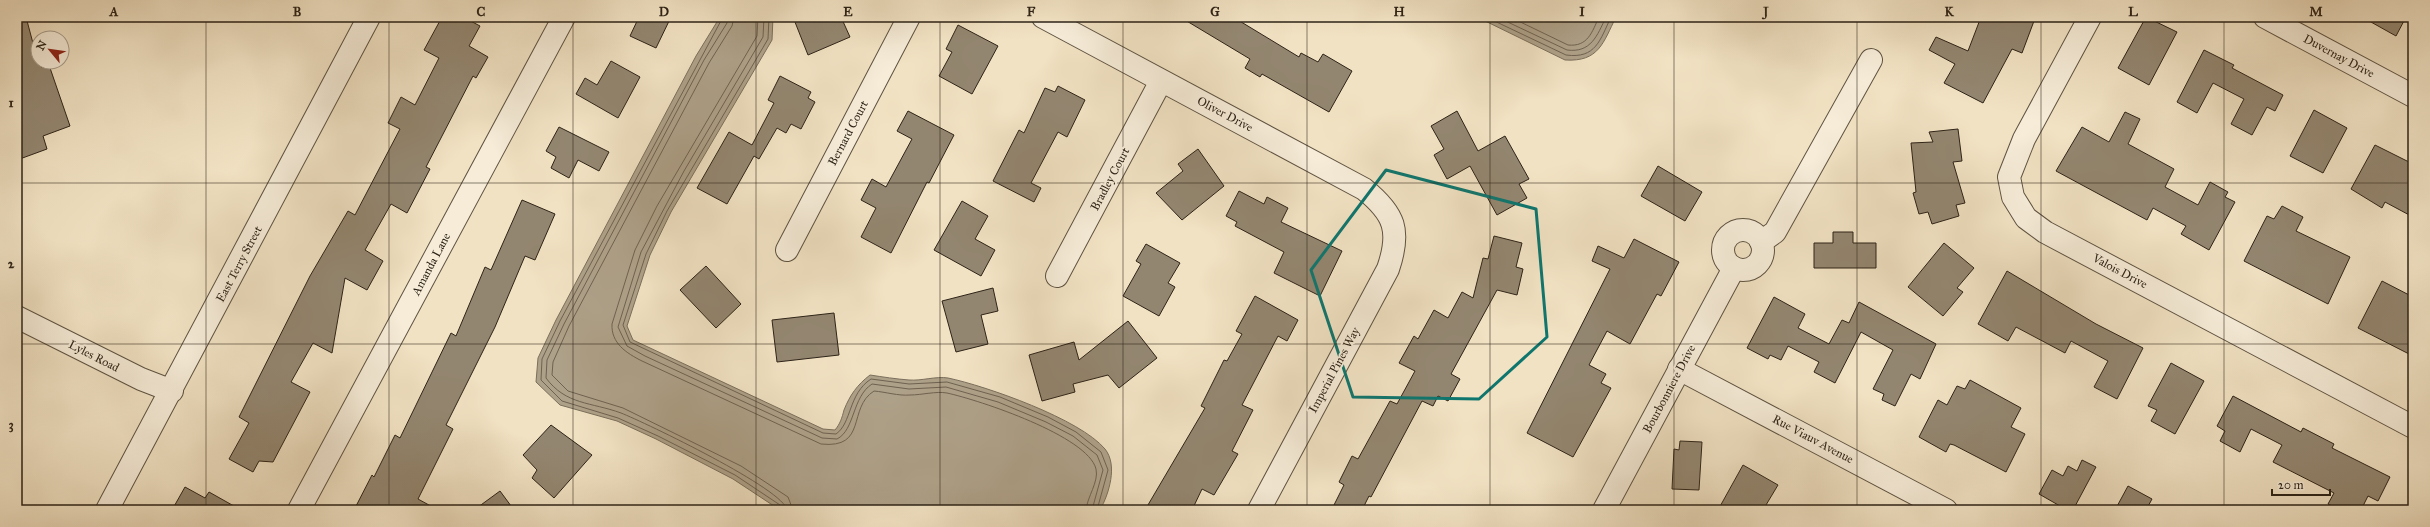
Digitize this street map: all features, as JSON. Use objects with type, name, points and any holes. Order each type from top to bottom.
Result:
[{"type":"street","name":"East Terry Street","points":[[107,510],[172,391],[370,17]]},
{"type":"street","name":"Amanda Lane","points":[[299,510],[564,17]]},
{"type":"street","name":"Bernard Court","points":[[787,250],[909,17]]},
{"type":"street","name":"Oliver Drive","points":[[1043,17],[1364,189],[1382,203],[1395,225]]},
{"type":"street","name":"Valois Drive","points":[[2090,17],[2024,139],[2010,177],[2013,198],[2026,218],[2045,232],[2413,427]]},
{"type":"street","name":"Duvernay Drive","points":[[2265,17],[2413,96]]},
{"type":"street","points":[[1761,242],[1775,232],[1871,60]]},
{"type":"street","name":"Bradley Court","points":[[1057,276],[1161,81]]},
{"type":"street","name":"Imperial Pines Way","points":[[1259,510],[1388,269],[1395,248],[1395,225]]},
{"type":"street","points":[[1739,230],[1746,230],[1757,236],[1761,242],[1762,256],[1759,262],[1748,269],[1734,268],[1725,260],[1723,247],[1729,236],[1739,230]]},
{"type":"street","name":"Bourbonniere Drive","points":[[1604,510],[1734,268]]},
{"type":"street","name":"Lyles Road","points":[[17,317],[140,379],[172,391]]},
{"type":"street","name":"Rue Viauv Avenue","points":[[1679,368],[1946,510]]},
{"type":"highlighted area","points":[[1386,170],[1536,209],[1547,337],[1479,399],[1353,397],[1311,270]]},
{"type":"water","points":[[720,17],[773,17],[772,40],[671,212],[650,255],[627,326],[633,340],[823,429],[835,430],[840,423],[851,395],[870,375],[909,380],[948,378],[1008,396],[1054,415],[1075,426],[1093,438],[1105,449],[1109,456],[1112,471],[1109,488],[1100,510],[780,510],[733,479],[656,439],[617,421],[560,405],[536,382],[538,358],[556,320],[696,56]]},
{"type":"water","points":[[1477,17],[1616,17],[1603,43],[1593,54],[1576,60],[1565,60]]},
{"type":"building","points":[[17,17],[26,17],[30,32],[30,70],[51,70],[70,126],[43,136],[47,149],[17,160]]},
{"type":"building","points":[[442,17],[463,17],[480,26],[469,46],[488,57],[476,78],[473,76],[426,167],[430,169],[407,213],[391,204],[365,250],[383,261],[367,290],[345,278],[332,353],[313,343],[291,382],[310,392],[273,462],[259,461],[253,472],[229,459],[249,423],[239,417],[310,276],[348,211],[355,215],[400,129],[388,123],[401,97],[415,105],[439,58],[424,50]]},
{"type":"building","points":[[639,17],[671,17],[656,48],[630,36]]},
{"type":"building","points":[[793,17],[841,17],[850,37],[808,55]]},
{"type":"building","points":[[1180,17],[1233,17],[1299,57],[1301,53],[1318,62],[1323,54],[1352,71],[1329,112],[1262,74],[1260,77],[1245,68],[1250,59]]},
{"type":"building","points":[[1981,17],[2023,17],[2034,21],[2022,53],[2012,49],[1983,103],[1944,83],[1955,64],[1929,50],[1936,37],[1968,51]]},
{"type":"building","points":[[2146,17],[2177,32],[2149,85],[2118,68]]},
{"type":"building","points":[[2362,17],[2406,17],[2396,36]]},
{"type":"building","points":[[958,25],[998,46],[972,94],[939,76],[952,52],[946,49]]},
{"type":"building","points":[[2204,50],[2234,65],[2232,68],[2283,95],[2275,111],[2267,107],[2252,135],[2231,124],[2244,99],[2213,83],[2197,113],[2177,102]]},
{"type":"building","points":[[611,61],[640,77],[618,118],[576,94],[585,78],[597,85]]},
{"type":"building","points":[[780,76],[811,92],[808,98],[815,102],[801,129],[791,124],[786,133],[777,128],[759,159],[754,156],[727,204],[697,188],[729,132],[752,145],[774,103],[768,100]]},
{"type":"building","points":[[1058,86],[1085,100],[1067,137],[1058,132],[1031,183],[1041,188],[1034,202],[993,181],[1019,130],[1024,133],[1045,88],[1055,92]]},
{"type":"building","points":[[2314,110],[2347,128],[2323,173],[2290,156]]},
{"type":"building","points":[[908,111],[954,135],[929,183],[927,182],[891,253],[861,237],[876,208],[861,200],[872,179],[886,187],[912,139],[897,131]]},
{"type":"building","points":[[1457,111],[1478,151],[1505,136],[1529,179],[1519,184],[1527,198],[1497,215],[1470,166],[1447,179],[1434,155],[1444,149],[1431,126]]},
{"type":"building","points":[[2125,112],[2140,119],[2128,144],[2174,169],[2165,187],[2198,205],[2210,182],[2228,192],[2225,197],[2235,202],[2209,250],[2181,234],[2186,226],[2153,208],[2147,220],[2056,171],[2082,127],[2109,142]]},
{"type":"building","points":[[559,127],[609,152],[599,171],[578,160],[569,178],[551,168],[556,157],[546,151]]},
{"type":"building","points":[[1958,129],[1962,161],[1953,162],[1965,203],[1956,205],[1959,216],[1932,224],[1928,212],[1919,214],[1913,193],[1916,192],[1911,143],[1933,142],[1929,132]]},
{"type":"building","points":[[2375,145],[2413,164],[2413,217],[2385,202],[2382,208],[2351,189]]},
{"type":"building","points":[[1198,149],[1224,186],[1182,220],[1156,193],[1183,171],[1178,164]]},
{"type":"building","points":[[1658,166],[1702,192],[1685,221],[1641,196]]},
{"type":"building","points":[[1239,191],[1264,204],[1267,197],[1288,208],[1281,222],[1342,251],[1320,296],[1274,273],[1284,252],[1235,226],[1237,222],[1226,216]]},
{"type":"building","points":[[522,200],[555,214],[535,260],[525,256],[495,327],[446,425],[453,429],[418,499],[438,510],[354,510],[372,475],[374,477],[395,435],[400,438],[451,333],[456,336],[485,267],[491,270]]},
{"type":"building","points":[[962,201],[988,216],[975,239],[995,250],[981,276],[934,250]]},
{"type":"building","points":[[2282,206],[2303,217],[2296,231],[2350,257],[2328,304],[2244,261],[2267,216],[2274,219]]},
{"type":"building","points":[[1833,232],[1853,232],[1853,243],[1876,243],[1876,268],[1814,268],[1814,243],[1833,243]]},
{"type":"building","points":[[1494,236],[1522,243],[1516,267],[1523,269],[1517,295],[1497,290],[1451,374],[1460,379],[1448,401],[1438,396],[1433,406],[1422,401],[1371,497],[1369,496],[1362,510],[1343,510],[1334,505],[1344,485],[1339,482],[1352,456],[1358,459],[1390,401],[1397,404],[1415,371],[1399,363],[1414,336],[1418,339],[1434,310],[1448,318],[1462,292],[1473,298],[1483,258],[1488,259]]},
{"type":"building","points":[[1634,239],[1679,262],[1661,296],[1657,294],[1630,344],[1607,331],[1589,365],[1606,374],[1601,383],[1611,388],[1573,457],[1527,433],[1610,269],[1592,261],[1598,246],[1624,258]]},
{"type":"building","points":[[1944,243],[1974,268],[1957,288],[1963,292],[1943,316],[1908,287]]},
{"type":"building","points":[[1146,244],[1180,263],[1168,283],[1175,287],[1159,316],[1123,296],[1141,264],[1136,261]]},
{"type":"building","points":[[706,266],[741,304],[716,328],[680,290]]},
{"type":"building","points":[[2007,271],[2096,324],[2143,348],[2117,399],[2094,387],[2108,361],[2071,341],[2065,353],[2016,327],[2008,341],[1978,324]]},
{"type":"building","points":[[2382,281],[2413,297],[2413,356],[2358,328]]},
{"type":"building","points":[[993,288],[998,311],[981,315],[988,344],[956,352],[942,301]]},
{"type":"building","points":[[1255,296],[1298,320],[1287,341],[1278,336],[1242,405],[1253,410],[1232,451],[1238,454],[1214,495],[1202,489],[1192,510],[1145,510],[1205,408],[1201,406],[1224,360],[1227,361],[1242,334],[1236,331]]},
{"type":"building","points":[[1774,297],[1805,314],[1798,328],[1829,344],[1842,320],[1849,323],[1859,302],[1936,344],[1920,379],[1911,374],[1895,406],[1882,400],[1884,394],[1873,389],[1893,350],[1861,332],[1835,383],[1814,372],[1819,362],[1788,346],[1781,360],[1770,355],[1768,359],[1747,348]]},
{"type":"building","points":[[834,313],[839,355],[777,362],[772,320]]},
{"type":"building","points":[[1128,321],[1157,358],[1119,388],[1108,375],[1073,384],[1075,392],[1042,401],[1029,355],[1074,342],[1079,360]]},
{"type":"building","points":[[2171,363],[2204,381],[2175,434],[2151,421],[2157,410],[2148,406]]},
{"type":"building","points":[[1970,380],[2021,408],[2011,427],[2025,434],[2006,472],[1954,445],[1950,444],[1946,452],[1919,437],[1938,400],[1947,405],[1957,386],[1965,389]]},
{"type":"building","points":[[2233,396],[2301,432],[2303,428],[2334,444],[2332,448],[2390,477],[2378,501],[2368,496],[2361,510],[2340,510],[2328,504],[2334,493],[2273,462],[2282,445],[2251,429],[2240,452],[2220,441],[2225,431],[2217,426]]},
{"type":"building","points":[[551,425],[592,455],[554,498],[532,478],[537,470],[523,455]]},
{"type":"building","points":[[1680,441],[1702,442],[1699,490],[1672,489],[1674,449],[1679,450]]},
{"type":"building","points":[[2082,460],[2096,467],[2073,510],[2067,510],[2039,494],[2052,470],[2063,476],[2068,466],[2077,471]]},
{"type":"building","points":[[1743,465],[1778,485],[1763,510],[1718,510]]},
{"type":"building","points":[[2128,486],[2152,499],[2146,510],[2115,510]]},
{"type":"building","points":[[185,487],[205,498],[209,492],[241,510],[172,510]]},
{"type":"building","points":[[500,491],[514,510],[474,510]]}]
